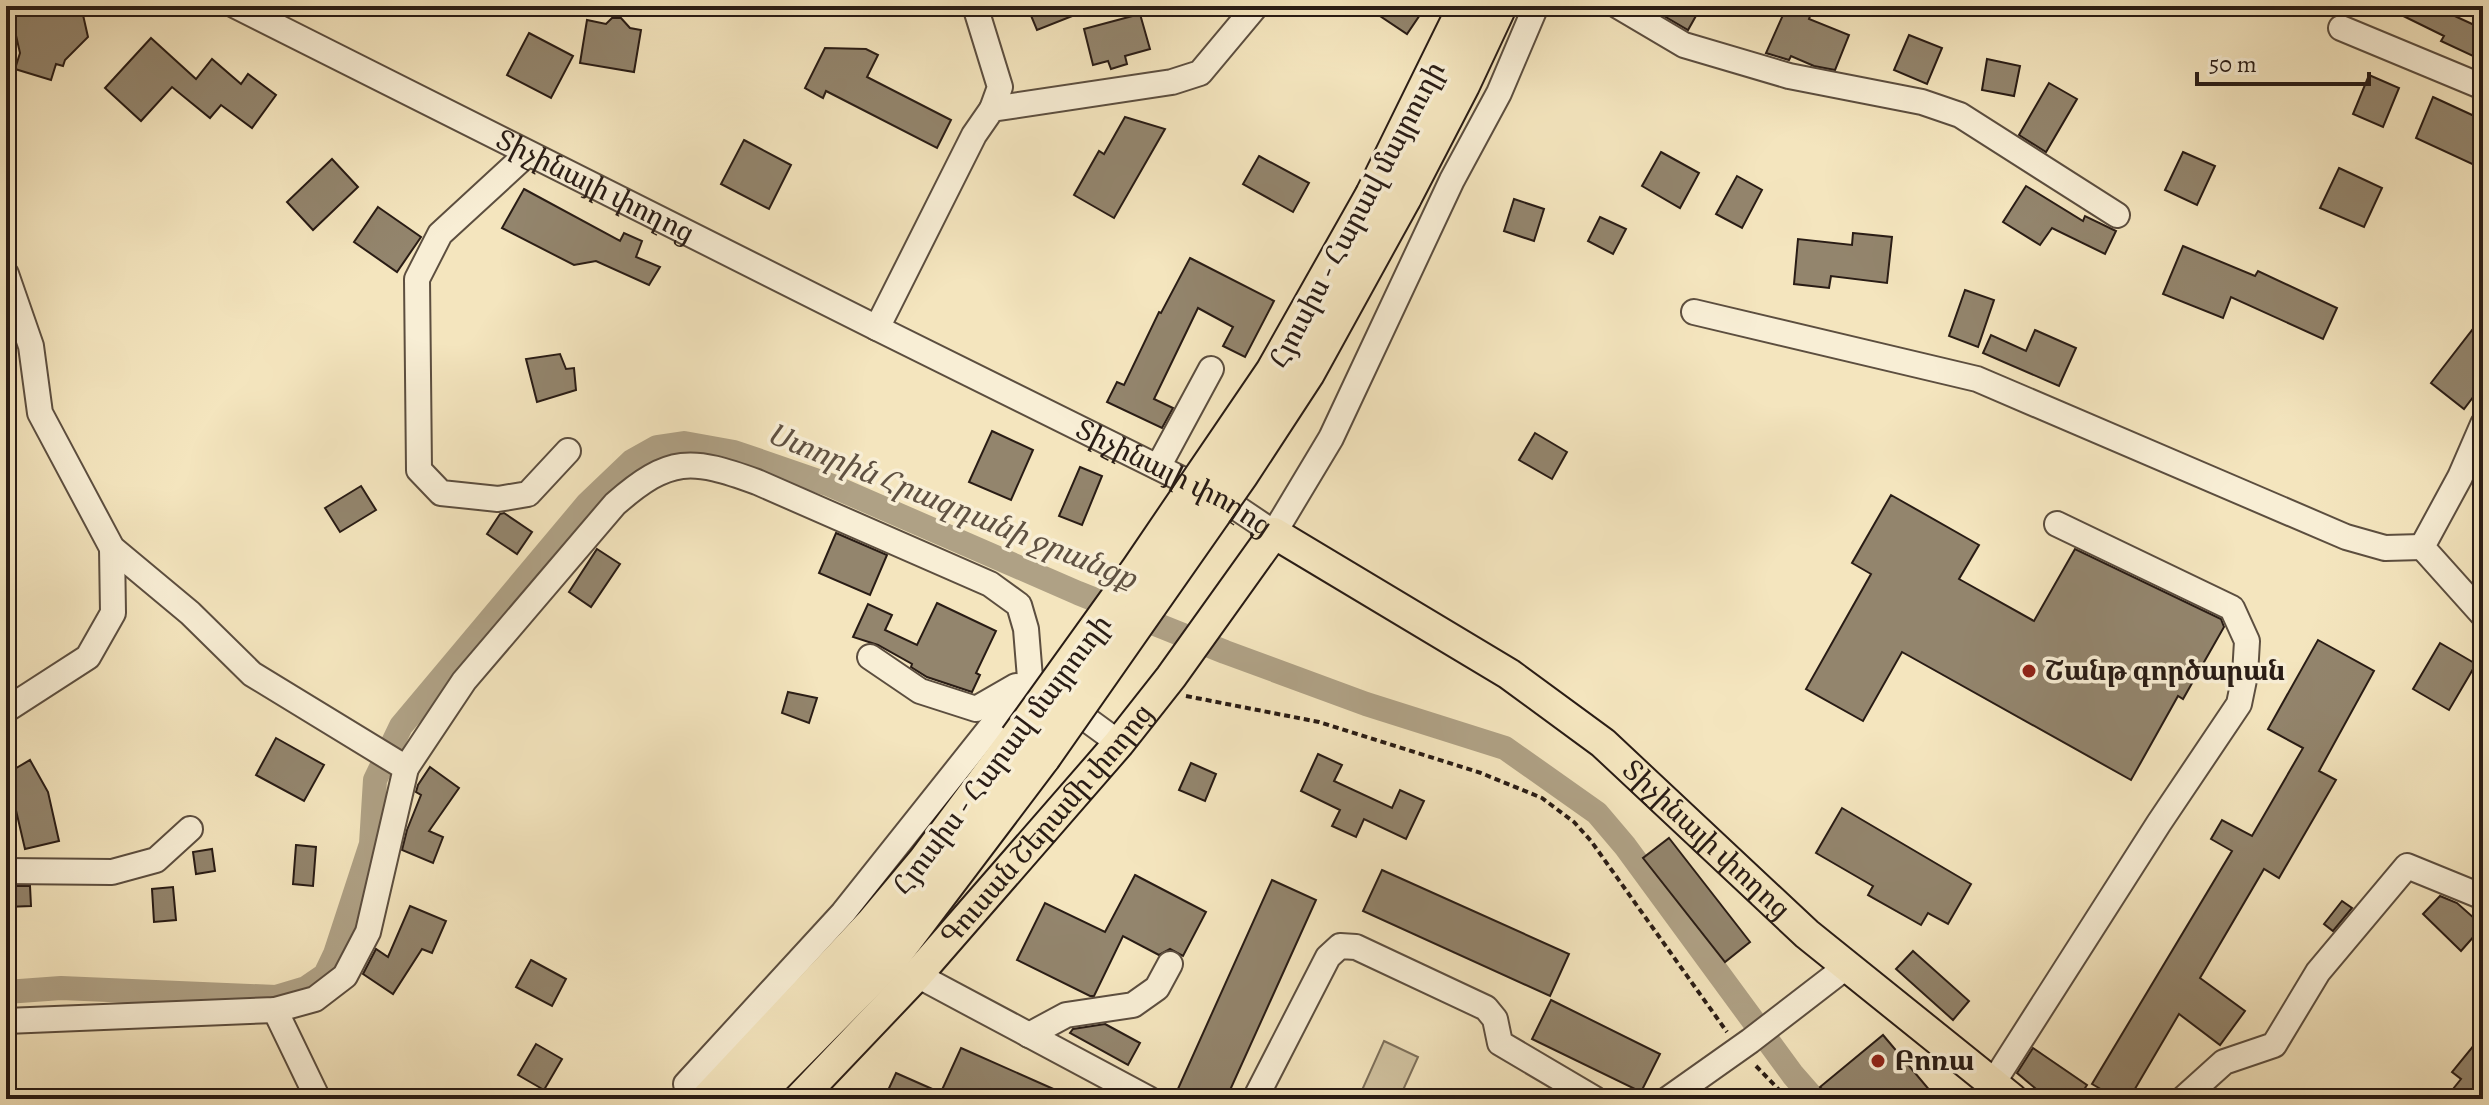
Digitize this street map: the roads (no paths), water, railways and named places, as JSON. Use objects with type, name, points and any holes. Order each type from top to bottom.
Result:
[{"type":"highway","name":"Հյուսիս - Հարավ մայրուղի","points":[[750,1099],[893,954],[1030,748],[1240,474],[1306,373],[1388,196],[1467,6]]},
{"type":"highway","name":"Հյուսիս - Հարավ մայրուղի","points":[[1388,196],[1461,85],[1498,6]]},
{"type":"highway","name":"Հյուսիս - Հարավ մայրուղի","points":[[698,1092],[874,924],[1030,748]]},
{"type":"main road","name":"Գուսան Շերամի փողոց","points":[[799,1099],[917,975],[1119,743],[1166,684],[1274,533]]},
{"type":"main road","name":"Տիչինայի փողոց","points":[[1274,533],[1509,674],[1603,743],[1807,934],[2002,1091]]},
{"type":"street","name":"Տիչինայի փողոց","points":[[236,6],[1228,502],[1274,533]]},
{"type":"street","points":[[877,328],[974,135],[992,109],[1000,87],[975,6]]},
{"type":"street","points":[[992,109],[1172,82],[1200,73],[1256,6]]},
{"type":"street","points":[[1274,533],[1331,438],[1452,180],[1499,93],[1536,6]]},
{"type":"street","points":[[1618,6],[1684,45],[1789,76],[1922,102],[1960,115],[2117,215]]},
{"type":"street","points":[[2341,28],[2483,87]]},
{"type":"street","points":[[527,154],[440,234],[417,279],[419,470],[441,493],[498,499],[528,494],[568,451]]},
{"type":"street","points":[[6,274],[31,346],[40,413],[112,548],[190,613],[252,674],[401,765]]},
{"type":"street","points":[[1694,312],[1977,379],[2346,537],[2385,548],[2422,547],[2483,615]]},
{"type":"street","points":[[1158,467],[1211,369]]},
{"type":"street","points":[[2422,547],[2460,477],[2483,424]]},
{"type":"street","points":[[6,1021],[275,1010],[315,999],[345,976],[368,932],[401,765],[464,681],[615,504],[662,470],[688,464],[720,469],[757,482],[990,584],[1019,605],[1026,629],[1030,678],[698,1092]]},
{"type":"street","points":[[2002,1091],[2159,823],[2239,704],[2245,675],[2247,641],[2232,608],[2057,524]]},
{"type":"street","points":[[6,710],[88,657],[113,613],[112,548]]},
{"type":"street","points":[[870,657],[920,691],[976,709],[1030,678]]},
{"type":"street","points":[[1030,678],[1119,743]]},
{"type":"street","points":[[6,871],[112,872],[156,860],[190,829]]},
{"type":"street","points":[[2183,1099],[2224,1062],[2274,1045],[2318,972],[2407,866],[2483,897]]},
{"type":"street","points":[[1255,1099],[1328,957],[1340,946],[1356,947],[1486,1008],[1495,1019],[1500,1043],[1595,1099]]},
{"type":"street","points":[[1029,1035],[1066,1015],[1133,1005],[1157,988],[1170,964]]},
{"type":"street","points":[[1668,1099],[1809,998],[1846,967]]},
{"type":"street","points":[[917,975],[1149,1099]]},
{"type":"street","points":[[275,1010],[318,1099]]},
{"type":"waterway","name":"Ստորին Հրազդանի ջրանցք","points":[[6,992],[61,988],[276,997],[306,988],[325,975],[335,954],[371,844],[375,780],[401,726],[587,504],[632,461],[657,447],[684,443],[734,452],[830,485],[1078,593],[1225,652],[1366,704],[1505,748],[1597,813],[1814,1099]]},
{"type":"place","name":"Շանթ գործարան","points":[[2029,671]]},
{"type":"place","name":"Բոռա","points":[[1878,1061]]}]
